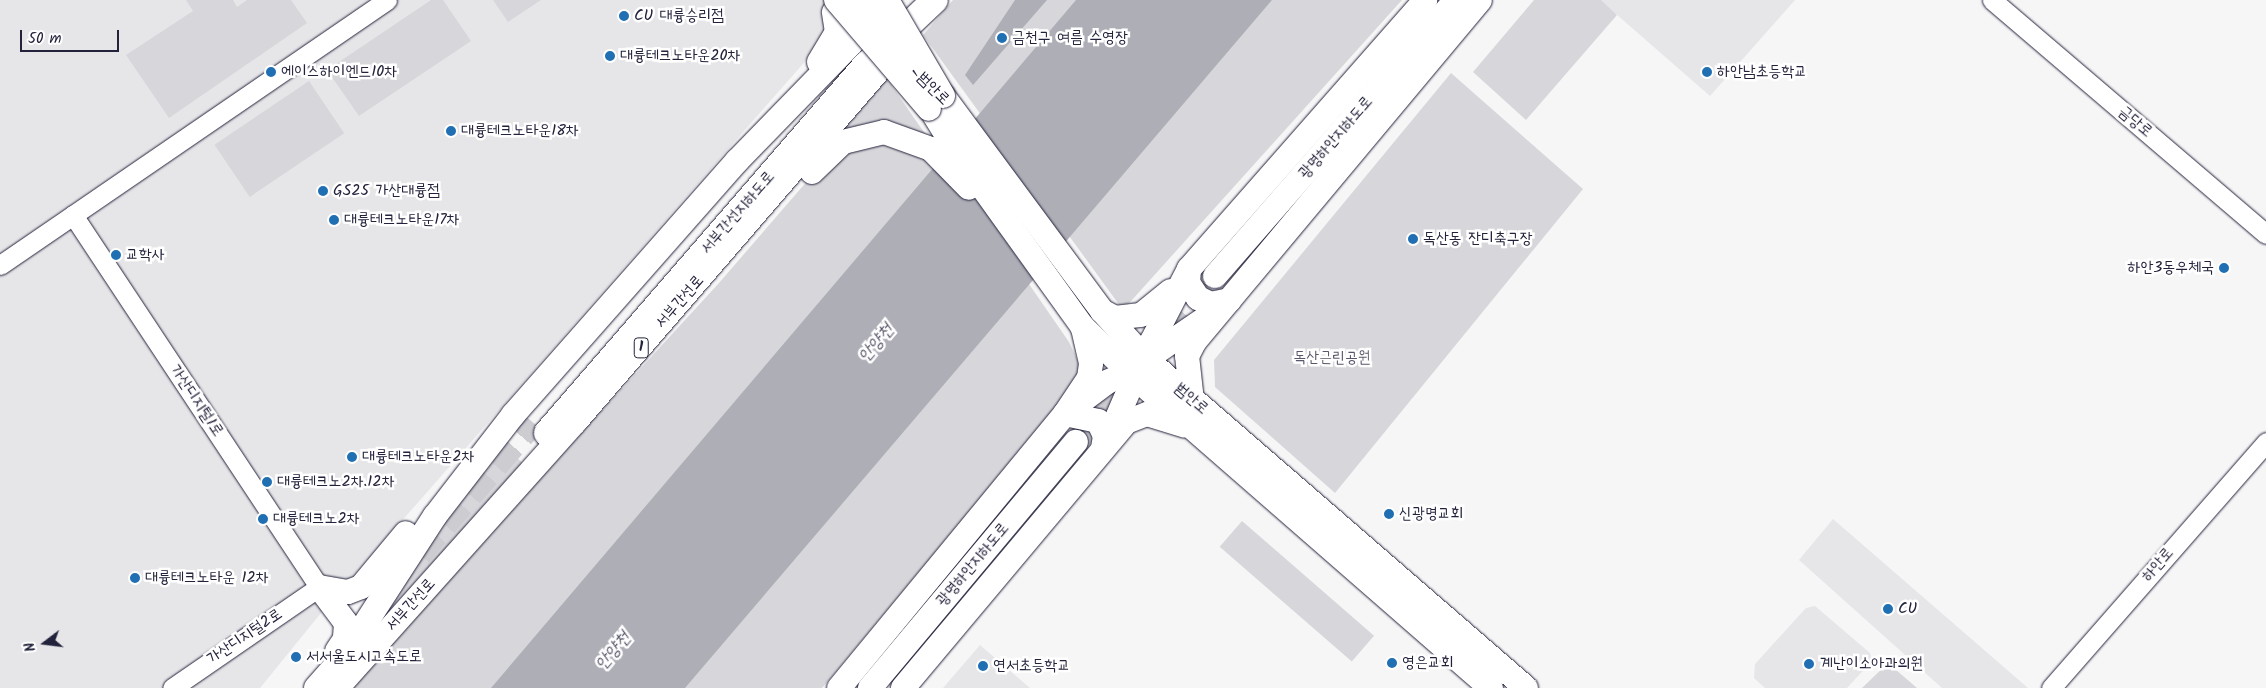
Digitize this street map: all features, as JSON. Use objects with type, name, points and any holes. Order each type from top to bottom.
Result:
[{"type":"highway","name":"서부간선지하도로","points":[[901,0],[540,428],[868,64],[936,0]]},
{"type":"main road","name":"범안로","points":[[862,0],[936,102],[1102,311],[1142,367],[1196,430],[1491,688]]},
{"type":"main road","points":[[887,0],[936,102]]},
{"type":"main road","name":"서부간선로","points":[[316,688],[345,655],[416,542],[480,455],[737,161],[895,0]]},
{"type":"main road","name":"서부간선로","points":[[337,688],[576,422],[936,0]]},
{"type":"main road","points":[[1102,311],[1128,319],[1148,313],[1186,274],[1425,0]]},
{"type":"main road","name":"광명하안지하도로","points":[[1215,276],[1456,0]]},
{"type":"main road","points":[[1192,401],[1186,356],[1230,300],[1480,0]]},
{"type":"main road","points":[[835,6],[936,102]]},
{"type":"main road","points":[[808,89],[837,32],[835,6]]},
{"type":"main road","name":"범안로","points":[[936,102],[1000,212],[1082,326],[1100,345],[1142,367],[1192,401],[1526,688]]},
{"type":"main road","points":[[576,422],[709,286],[827,155],[860,135],[901,135],[931,149],[963,184],[1000,212]]},
{"type":"main road","points":[[1186,274],[1188,283],[1198,298],[1211,304],[1230,300]]},
{"type":"main road","points":[[1103,449],[1186,274]]},
{"type":"main road","points":[[1065,414],[1107,382],[1142,367],[1230,300]]},
{"type":"main road","points":[[839,688],[1065,414],[1089,378],[1090,356],[1082,326]]},
{"type":"main road","points":[[1065,414],[1098,420],[1105,436],[1103,449]]},
{"type":"main road","points":[[903,688],[1126,422],[1147,414],[1196,430]]},
{"type":"main road","name":"광명하안지하도로","points":[[870,688],[1076,442]]},
{"type":"main road","points":[[320,587],[348,592],[362,587],[431,504],[480,455]]},
{"type":"main road","points":[[306,688],[348,631],[320,587]]},
{"type":"street","points":[[0,265],[387,0]]},
{"type":"street","name":"금당로","points":[[1998,5],[2266,234]]},
{"type":"street","name":"가산디지털1로","points":[[73,215],[320,587]]},
{"type":"street","name":"하안로","points":[[2051,688],[2266,442]]},
{"type":"street","name":"가산디지털2로","points":[[172,688],[320,587]]},
{"type":"shaded area","points":[[0,0],[859,0],[321,613],[260,688],[0,688]]},
{"type":"shaded area","name":"하안남초등학교","points":[[1600,0],[1795,0],[1710,96]]},
{"type":"shaded area","points":[[1833,519],[2028,688],[1942,688],[1799,560]]},
{"type":"shaded area","points":[[1815,606],[1870,653],[1872,661],[1847,688],[1765,688],[1754,678],[1755,664],[1806,608]]},
{"type":"shaded area","name":"연서초등학교","points":[[980,645],[1030,688],[943,688]]},
{"type":"green space","points":[[186,0],[233,0],[237,7],[247,0],[291,0],[307,23],[169,118],[126,55],[193,11]]},
{"type":"green space","points":[[431,0],[443,0],[471,41],[359,116],[327,70]]},
{"type":"green space","points":[[493,0],[541,0],[508,22]]},
{"type":"green space","points":[[953,0],[1402,0],[1123,310],[923,35]]},
{"type":"green space","points":[[1534,0],[1601,0],[1617,15],[1526,120],[1473,72]]},
{"type":"green space","points":[[883,73],[1069,342],[1079,363],[1079,380],[822,688],[347,688],[719,283],[828,157],[848,130],[842,123]]},
{"type":"green space","name":"독산근린공원","points":[[1451,73],[1583,189],[1335,493],[1215,387],[1214,360]]},
{"type":"green space","points":[[309,81],[344,133],[250,197],[214,145]]},
{"type":"green space","points":[[500,442],[527,467],[377,623],[381,609]]},
{"type":"green space","points":[[1242,521],[1374,636],[1352,661],[1220,547]]},
{"type":"green space","points":[[1888,663],[1917,688],[1862,688]]},
{"type":"water","name":"금천구 여름 수영장","points":[[1015,0],[1047,0],[973,85],[965,75]]},
{"type":"water","name":"안양천","points":[[1076,0],[1272,0],[685,688],[491,688]]},
{"type":"tunnel","points":[[1076,442],[1215,276]]},
{"type":"tunnel","points":[[419,554],[533,422]]},
{"type":"place","name":"CU 대륭승리점","points":[[624,16]]},
{"type":"place","name":"금천구 여름 수영장","points":[[1002,38]]},
{"type":"place","name":"대륭테크노타운20차","points":[[610,56]]},
{"type":"place","name":"에이스하이엔드10차","points":[[271,72]]},
{"type":"place","name":"하안남초등학교","points":[[1707,72]]},
{"type":"place","name":"대륭테크노타운18차","points":[[451,131]]},
{"type":"place","name":"GS25 가산대륭점","points":[[323,191]]},
{"type":"place","name":"대륭테크노타운17차","points":[[334,220]]},
{"type":"place","name":"독산동 잔디축구장","points":[[1413,239]]},
{"type":"place","name":"교학사","points":[[116,255]]},
{"type":"place","name":"하안3동우체국","points":[[2224,268]]},
{"type":"place","name":"대륭테크노타운2차","points":[[352,457]]},
{"type":"place","name":"대륭테크노2차.12차","points":[[267,482]]},
{"type":"place","name":"신광명교회","points":[[1389,514]]},
{"type":"place","name":"대륭테크노2차","points":[[263,519]]},
{"type":"place","name":"대륭테크노타운 12차","points":[[135,578]]},
{"type":"place","name":"CU","points":[[1888,609]]},
{"type":"place","name":"서서울도시고속도로","points":[[296,657]]},
{"type":"place","name":"영은교회","points":[[1392,663]]},
{"type":"place","name":"계난이소아과의원","points":[[1809,664]]},
{"type":"place","name":"연서초등학교","points":[[983,666]]}]
